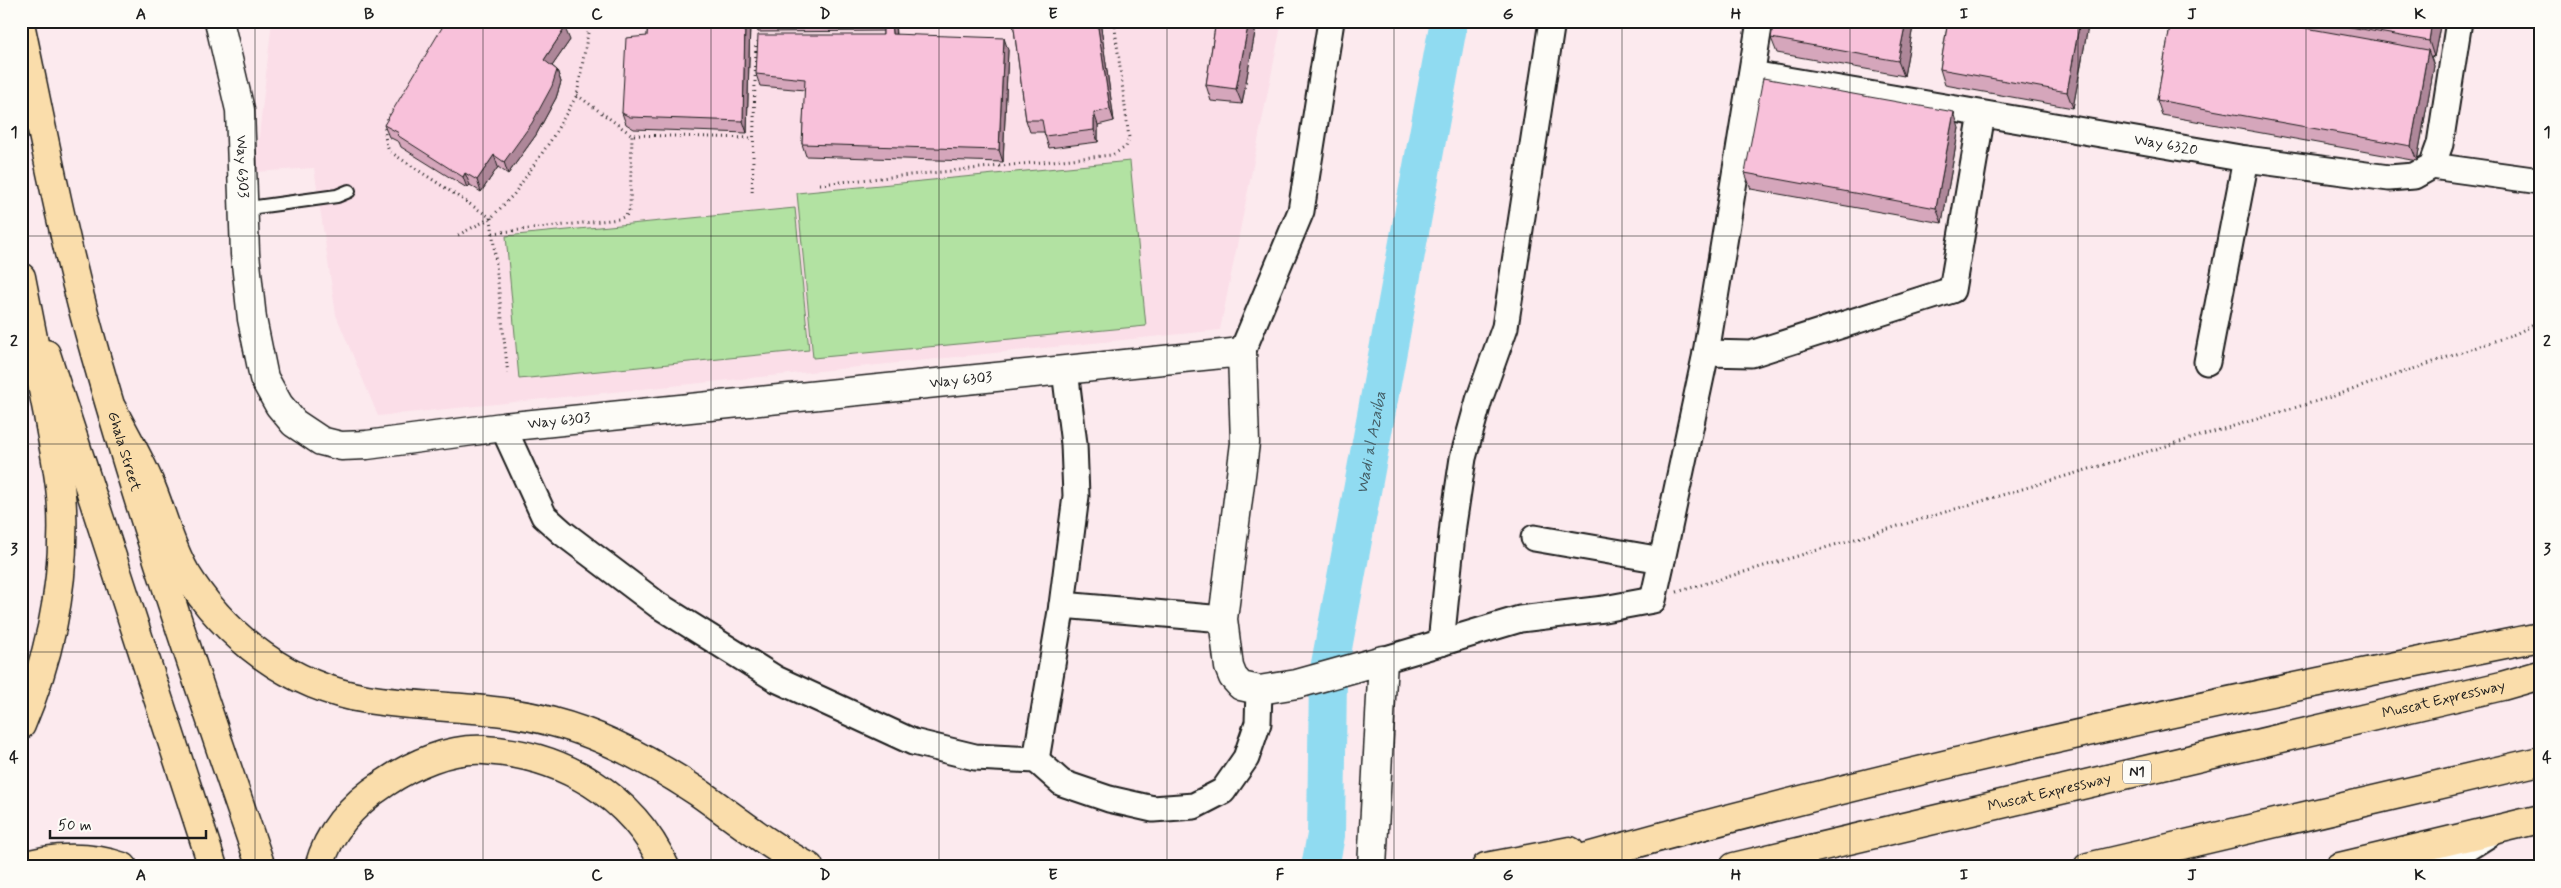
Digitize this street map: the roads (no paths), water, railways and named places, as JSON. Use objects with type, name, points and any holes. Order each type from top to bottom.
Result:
[{"type":"main road","name":"Ghala Street","points":[[21,28],[60,215],[96,356],[166,589],[261,867]]},
{"type":"main road","points":[[21,276],[52,436],[62,508],[62,563],[56,607],[46,651],[21,725]]},
{"type":"main road","points":[[21,276],[82,471],[213,867]]},
{"type":"main road","points":[[112,409],[152,488],[164,526],[184,570],[227,625],[246,644],[276,664],[321,688],[342,694],[376,700],[517,714],[554,722],[598,738],[667,772],[734,819],[810,867]]},
{"type":"main road","points":[[1552,867],[1682,830],[2141,719],[2296,685],[2540,637]]},
{"type":"main road","name":"Muscat Expressway","points":[[1734,867],[2492,688],[2540,675]]},
{"type":"main road","points":[[319,867],[335,830],[353,807],[379,787],[402,772],[427,760],[451,753],[483,749],[544,760],[573,771],[600,787],[618,801],[637,822],[657,849],[665,867]]},
{"type":"main road","points":[[2088,867],[2540,760]]},
{"type":"main road","points":[[2339,867],[2540,819]]},
{"type":"main road","points":[[1486,867],[1682,830]]},
{"type":"main road","points":[[22,867],[67,858],[98,861],[123,867]]},
{"type":"street","name":"Way 6303","points":[[219,21],[240,110],[242,209],[252,319],[264,378],[279,406],[294,423],[321,441],[341,446],[368,445],[502,427],[1242,352]]},
{"type":"street","points":[[1331,21],[1301,211],[1242,352],[1245,443],[1223,619],[1229,666],[1233,676],[1241,686],[1259,690],[1297,684],[1520,619],[1604,609],[1653,600],[1706,353],[1760,21]]},
{"type":"street","points":[[1441,642],[1453,525],[1463,458],[1479,400],[1505,327],[1552,21]]},
{"type":"street","points":[[2459,21],[2440,144],[2432,166],[2540,182]]},
{"type":"street","name":"Way 6320","points":[[1752,74],[2246,159],[2389,178],[2414,176],[2432,166]]},
{"type":"street","points":[[1706,353],[1752,354],[1952,290],[1982,114]]},
{"type":"street","points":[[2207,362],[2246,159]]},
{"type":"street","points":[[1036,760],[1062,605],[1076,496],[1074,444],[1065,370]]},
{"type":"street","points":[[502,427],[544,516],[563,534],[658,605],[776,679],[913,742],[974,757],[1036,760],[1062,783],[1109,799],[1153,809],[1194,806],[1223,791],[1246,758],[1258,723],[1259,690]]},
{"type":"street","points":[[1534,538],[1662,560]]},
{"type":"street","points":[[1062,605],[1223,619]]},
{"type":"street","points":[[1372,867],[1383,660]]},
{"type":"street","points":[[2437,867],[2497,829]]},
{"type":"lane","points":[[242,209],[337,196],[349,191]]},
{"type":"waterway","name":"Wadi al Azaiba","points":[[1320,867],[1326,835],[1328,675],[1449,21]]}]
